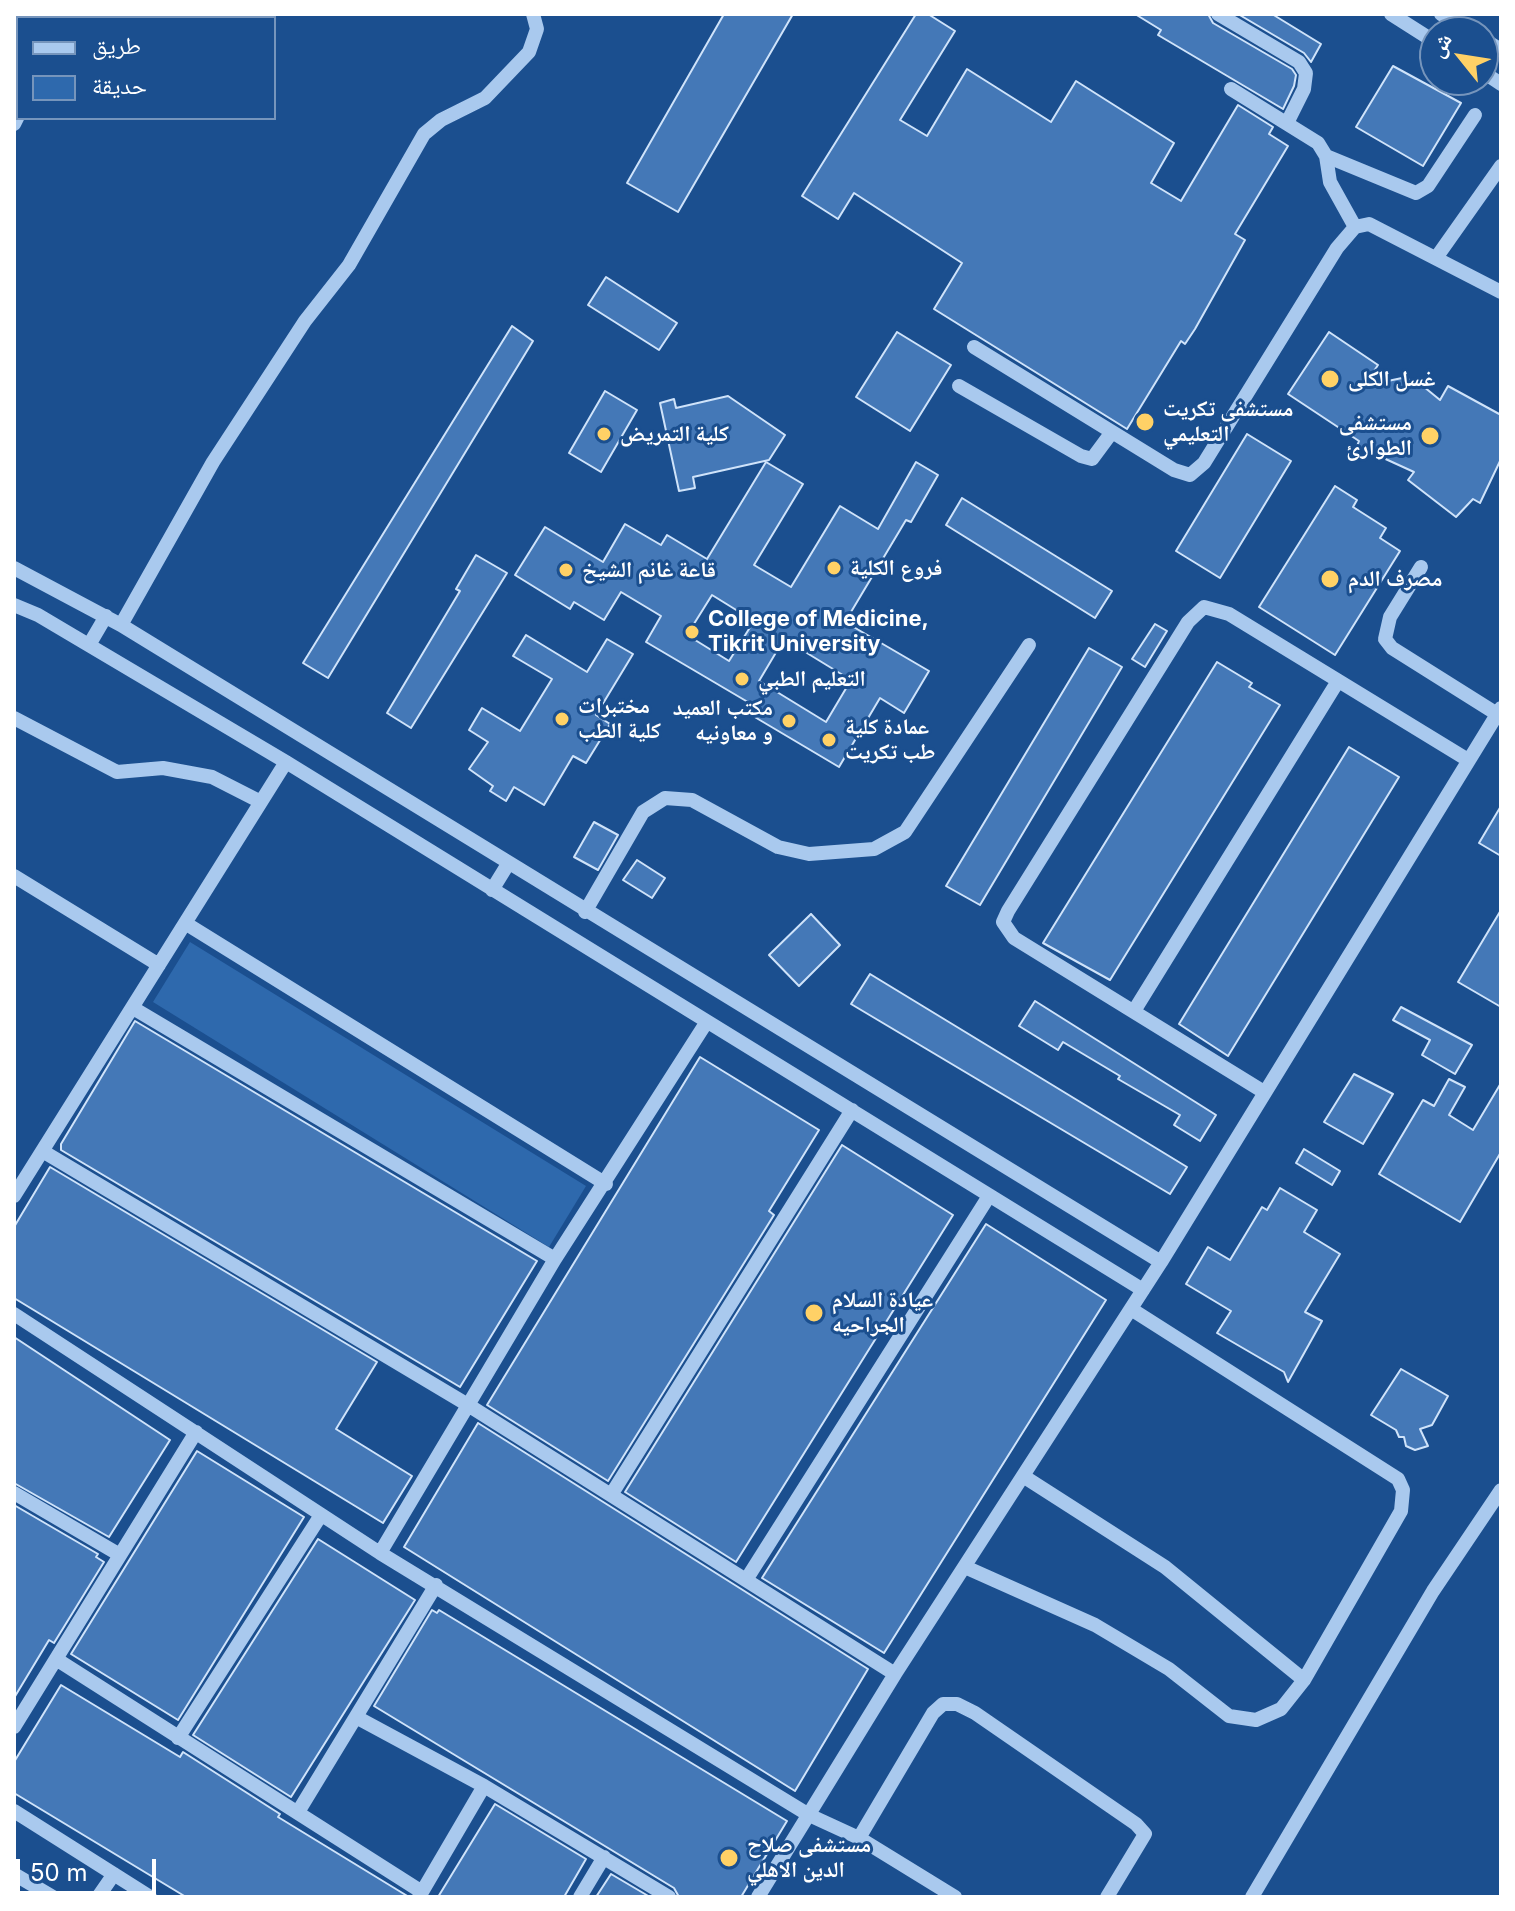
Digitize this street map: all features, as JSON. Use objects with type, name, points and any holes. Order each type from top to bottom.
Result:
[{"type":"street","points":[[121,625],[213,462],[305,321],[349,265],[424,134],[441,120],[485,98],[529,52],[537,29],[533,14]]},
{"type":"street","points":[[1218,14],[1299,62],[1306,73],[1304,89],[1287,123]]},
{"type":"street","points":[[1391,14],[1419,32]]},
{"type":"street","points":[[1231,89],[1318,143],[1326,156],[1330,182],[1355,227]]},
{"type":"street","points":[[1326,156],[1416,193],[1428,186],[1475,115]]},
{"type":"street","points":[[1436,258],[1501,166]]},
{"type":"street","points":[[974,347],[1174,470],[1190,475],[1204,463],[1337,248],[1355,227],[1369,224],[1501,292]]},
{"type":"street","points":[[959,386],[1081,456],[1092,459],[1112,432]]},
{"type":"street","points":[[758,1897],[895,1674],[1161,1262],[1499,711],[1392,648],[1385,639],[1390,617],[1421,567]]},
{"type":"street","points":[[14,568],[121,625],[1161,1262]]},
{"type":"street","points":[[14,605],[38,615],[286,762],[1143,1290]]},
{"type":"street","points":[[1264,1092],[1014,938],[1003,922],[1008,911],[1188,622],[1204,607],[1229,614],[1468,760]]},
{"type":"street","points":[[89,645],[106,616]]},
{"type":"street","points":[[585,912],[643,812],[665,798],[692,800],[778,847],[809,854],[874,849],[905,832],[1029,645]]},
{"type":"street","points":[[1134,1011],[1338,681]]},
{"type":"street","points":[[14,718],[117,772],[163,768],[212,777],[261,802]]},
{"type":"street","points":[[14,1196],[286,762]]},
{"type":"street","points":[[492,890],[508,864]]},
{"type":"street","points":[[14,876],[159,965]]},
{"type":"street","points":[[185,923],[606,1184]]},
{"type":"street","points":[[133,1008],[555,1259]]},
{"type":"street","points":[[380,1553],[555,1259],[606,1184],[706,1023]]},
{"type":"street","points":[[611,1495],[852,1110]]},
{"type":"street","points":[[44,1152],[468,1405],[895,1674]]},
{"type":"street","points":[[746,1580],[989,1196]]},
{"type":"street","points":[[965,1567],[1095,1625],[1169,1669],[1229,1716],[1256,1720],[1281,1709],[1304,1680],[1401,1511],[1403,1490],[1398,1479],[1131,1309]]},
{"type":"street","points":[[14,1314],[380,1553],[809,1815],[859,1838],[955,1897]]},
{"type":"street","points":[[14,1727],[196,1432]]},
{"type":"street","points":[[1023,1476],[1165,1567],[1304,1680]]},
{"type":"street","points":[[1252,1897],[1433,1591],[1501,1490]]},
{"type":"street","points":[[14,1493],[120,1555]]},
{"type":"street","points":[[178,1738],[321,1515]]},
{"type":"street","points":[[298,1812],[436,1585]]},
{"type":"street","points":[[56,1659],[298,1812],[420,1894],[484,1786]]},
{"type":"street","points":[[859,1838],[933,1713],[943,1704],[957,1704],[1025,1747],[1145,1834],[1107,1897]]},
{"type":"street","points":[[356,1717],[484,1786],[669,1897]]},
{"type":"street","points":[[14,1811],[150,1897]]},
{"type":"street","points":[[580,1897],[604,1857]]},
{"type":"street","points":[[14,1874],[53,1897]]},
{"type":"street","points":[[98,1897],[114,1874]]},
{"type":"green space","points":[[190,942],[586,1186],[549,1247],[153,1002]]},
{"type":"building","points":[[724,14],[793,14],[678,212],[627,183]]},
{"type":"building","points":[[916,14],[928,14],[955,31],[900,120],[927,136],[967,69],[1051,122],[1076,81],[1174,143],[1151,183],[1181,201],[1238,105],[1273,127],[1269,134],[1288,146],[1235,234],[1245,240],[1195,329],[1185,344],[1181,341],[1127,429],[934,309],[962,263],[854,193],[838,219],[802,196]]},
{"type":"building","points":[[1135,14],[1208,14],[1213,23],[1292,69],[1296,75],[1294,86],[1283,109],[1158,35],[1161,30]]},
{"type":"building","points":[[1238,14],[1272,14],[1321,44],[1311,62],[1304,53]]},
{"type":"building","points":[[1393,66],[1419,80],[1419,96],[1448,96],[1461,103],[1423,166],[1356,127]]},
{"type":"building","points":[[606,277],[677,323],[659,350],[588,305]]},
{"type":"building","points":[[512,326],[533,341],[328,678],[303,663]]},
{"type":"building","points":[[897,332],[951,365],[910,431],[856,397]]},
{"type":"building","points":[[1329,332],[1378,365],[1364,386],[1402,378],[1418,382],[1440,400],[1448,386],[1501,415],[1501,459],[1480,503],[1473,499],[1456,517],[1408,480],[1414,472],[1357,446],[1359,441],[1288,394]]},
{"type":"building","points":[[605,391],[637,410],[601,472],[569,453]]},
{"type":"building","points":[[728,396],[785,435],[769,460],[693,477],[695,488],[679,491],[660,403],[674,399],[676,408]]},
{"type":"building","points":[[1247,434],[1291,461],[1220,578],[1176,551]]},
{"type":"building","points":[[766,462],[803,484],[754,565],[791,587],[840,506],[878,529],[916,462],[938,475],[911,522],[906,520],[845,622],[929,671],[904,713],[880,698],[839,767],[753,716],[758,708],[646,642],[661,616],[621,592],[604,620],[574,602],[570,609],[515,575],[545,527],[603,562],[625,524],[661,545],[667,535],[707,559]],"holes":[[[712,595],[754,621],[729,661],[687,635]],[[784,639],[851,680],[826,722],[759,681]]]},
{"type":"building","points":[[1335,486],[1357,500],[1353,507],[1386,528],[1380,538],[1400,551],[1335,655],[1259,607]]},
{"type":"building","points":[[962,498],[1112,591],[1095,618],[946,525]]},
{"type":"building","points":[[476,555],[507,573],[411,728],[387,713],[460,591],[456,589]]},
{"type":"building","points":[[1155,624],[1167,631],[1145,667],[1132,659]]},
{"type":"building","points":[[526,635],[587,672],[607,639],[633,654],[596,715],[610,724],[586,763],[573,756],[544,805],[514,787],[506,801],[490,791],[493,786],[469,769],[488,742],[469,730],[482,708],[520,731],[552,679],[513,656]]},
{"type":"building","points":[[1089,648],[1122,667],[980,905],[946,886]]},
{"type":"building","points":[[1217,662],[1252,683],[1249,687],[1280,705],[1110,980],[1043,943]]},
{"type":"building","points":[[1349,747],[1399,777],[1228,1056],[1179,1024]]},
{"type":"building","points":[[1501,806],[1501,856],[1479,843]]},
{"type":"building","points":[[594,822],[618,835],[598,870],[574,857]]},
{"type":"building","points":[[637,860],[665,878],[652,898],[623,880]]},
{"type":"building","points":[[1501,910],[1501,1007],[1458,982]]},
{"type":"building","points":[[811,914],[840,945],[799,986],[769,955]]},
{"type":"building","points":[[870,974],[1187,1167],[1170,1194],[851,1004]]},
{"type":"building","points":[[1035,1001],[1216,1115],[1200,1141],[1174,1125],[1180,1115],[1118,1079],[1120,1076],[1063,1042],[1058,1050],[1019,1026]]},
{"type":"building","points":[[1401,1007],[1472,1045],[1455,1074],[1422,1055],[1430,1040],[1393,1020]]},
{"type":"building","points":[[135,1021],[537,1261],[460,1387],[61,1150],[61,1144]]},
{"type":"building","points":[[700,1057],[819,1130],[769,1211],[774,1215],[608,1481],[487,1405]]},
{"type":"building","points":[[1354,1074],[1393,1094],[1363,1144],[1324,1122]]},
{"type":"building","points":[[1449,1079],[1465,1087],[1449,1115],[1473,1130],[1501,1083],[1501,1152],[1460,1222],[1379,1174],[1423,1100],[1434,1106]]},
{"type":"building","points":[[842,1145],[953,1215],[736,1562],[625,1492]]},
{"type":"building","points":[[1304,1149],[1340,1171],[1332,1185],[1296,1163]]},
{"type":"building","points":[[50,1167],[377,1362],[336,1429],[412,1476],[383,1523],[14,1298],[14,1227]]},
{"type":"building","points":[[1280,1188],[1317,1210],[1304,1232],[1340,1254],[1305,1312],[1322,1321],[1288,1382],[1284,1372],[1217,1333],[1231,1311],[1186,1284],[1208,1247],[1230,1260],[1262,1207],[1267,1210]]},
{"type":"building","points":[[986,1224],[1106,1300],[884,1653],[762,1578]]},
{"type":"building","points":[[14,1337],[170,1440],[109,1537],[14,1483]]},
{"type":"building","points":[[1401,1369],[1448,1396],[1432,1425],[1420,1429],[1428,1446],[1415,1450],[1406,1446],[1404,1437],[1399,1437],[1396,1430],[1371,1415]]},
{"type":"building","points":[[478,1423],[868,1669],[795,1791],[404,1547]]},
{"type":"building","points":[[197,1451],[304,1517],[178,1720],[71,1654]]},
{"type":"building","points":[[14,1505],[98,1554],[96,1557],[104,1562],[54,1643],[49,1640],[14,1698]]},
{"type":"building","points":[[318,1539],[415,1600],[291,1797],[193,1735]]},
{"type":"building","points":[[432,1610],[437,1613],[439,1610],[787,1821],[741,1897],[679,1897],[674,1888],[374,1706]]},
{"type":"building","points":[[61,1685],[180,1757],[183,1752],[280,1814],[278,1817],[409,1897],[186,1897],[14,1793],[14,1762]]},
{"type":"building","points":[[495,1804],[586,1859],[564,1897],[438,1897]]},
{"type":"building","points":[[611,1874],[650,1897],[596,1897]]},
{"type":"place","name":"غسل الكلى","points":[[1330,379]]},
{"type":"place","name":"مستشفى تكريت التعليمي","points":[[1145,422]]},
{"type":"place","name":"كلية التمريض","points":[[604,434]]},
{"type":"place","name":"مستشفى الطوارئ","points":[[1430,436]]},
{"type":"place","name":"فروع الكلية","points":[[834,568]]},
{"type":"place","name":"قاعة غانم الشيخ","points":[[566,570]]},
{"type":"place","name":"مصرف الدم","points":[[1330,579]]},
{"type":"place","name":"College of Medicine, Tikrit University","points":[[692,632]]},
{"type":"place","name":"التعليم الطبي","points":[[742,679]]},
{"type":"place","name":"مختبرات كلية الطب","points":[[562,719]]},
{"type":"place","name":"مكتب العميد و معاونيه","points":[[789,721]]},
{"type":"place","name":"عمادة كلية طب تكريت","points":[[829,740]]},
{"type":"place","name":"عيادة السلام الجراحيه","points":[[814,1313]]},
{"type":"place","name":"مستشفى صلاح الدين الاهلي","points":[[729,1858]]}]
